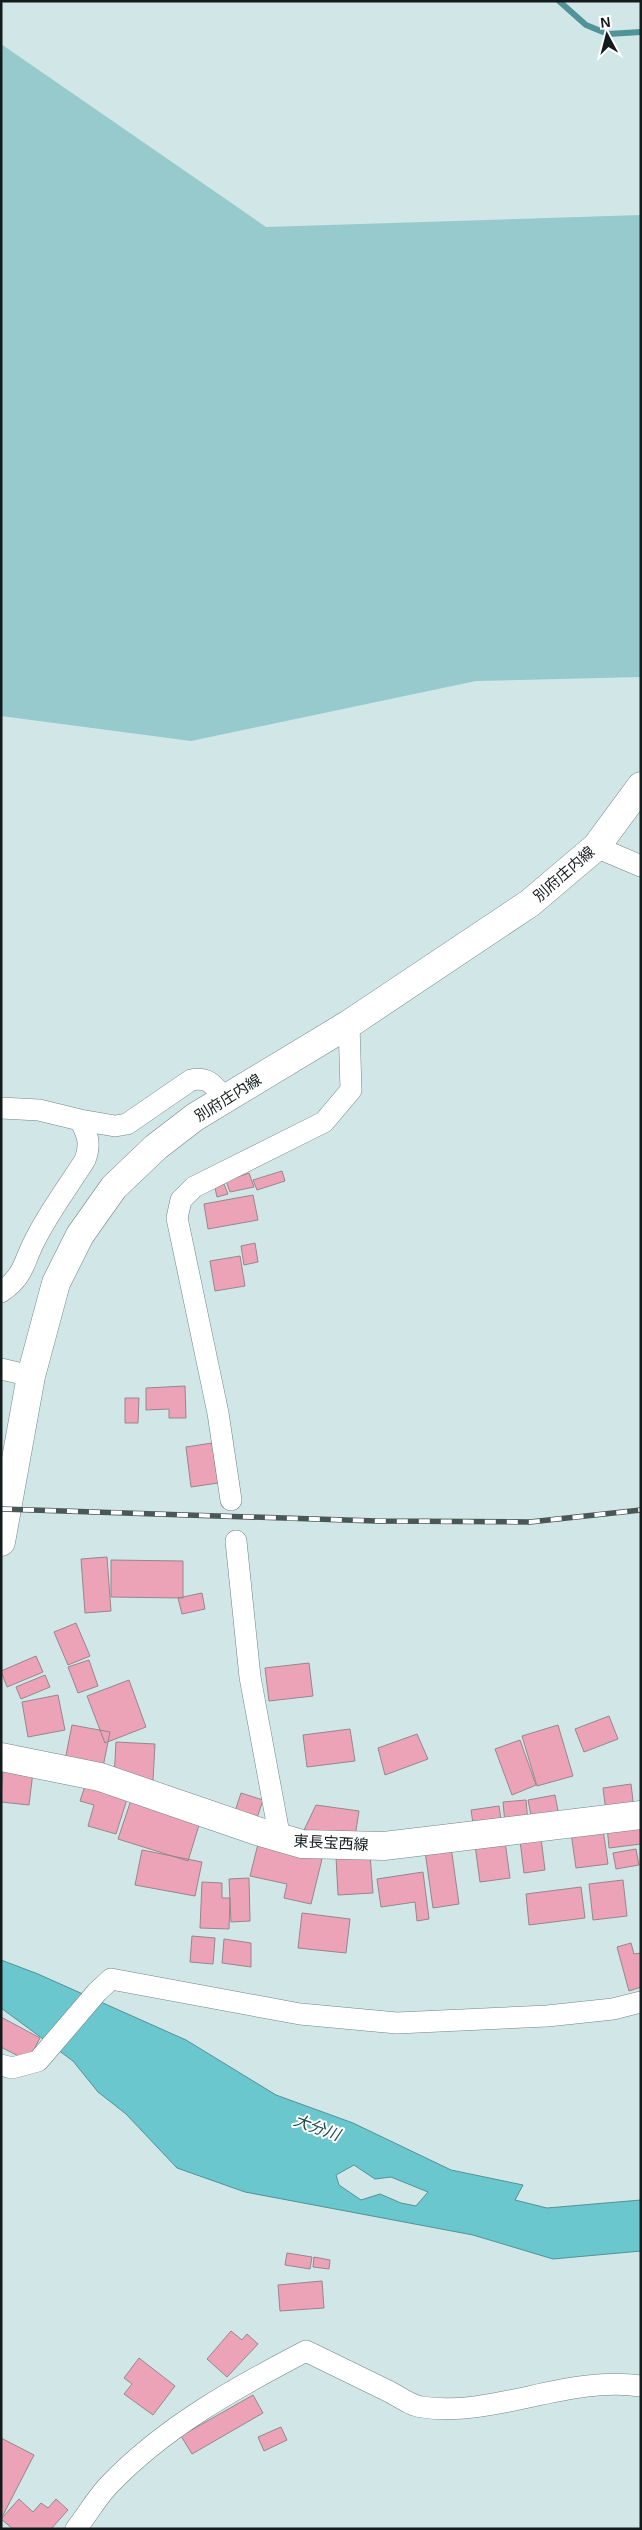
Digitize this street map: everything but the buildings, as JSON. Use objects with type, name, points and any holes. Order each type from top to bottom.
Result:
[{"type":"main road","name":"別府庄内線","points":[[1,1542],[31,1376],[56,1283],[80,1235],[114,1186],[195,1117],[348,1024],[530,903],[596,847],[641,786]]},
{"type":"main road","name":"東長宝西線","points":[[1,1757],[100,1777],[280,1839],[317,1845],[384,1846],[641,1814]]},
{"type":"street","points":[[596,847],[641,866]]},
{"type":"street","points":[[231,1500],[218,1413],[177,1218],[181,1200],[194,1187],[324,1122],[335,1111],[351,1090],[348,1024]]},
{"type":"street","points":[[1,1108],[39,1110],[115,1126],[127,1124],[191,1080],[200,1077],[209,1080],[225,1099]]},
{"type":"street","points":[[1,1292],[16,1280],[25,1268],[34,1242],[85,1160],[90,1147],[87,1133],[80,1120]]},
{"type":"street","points":[[1,1369],[31,1376]]},
{"type":"street","points":[[236,1541],[252,1685],[280,1839]]},
{"type":"street","points":[[1,2065],[12,2068],[38,2061],[96,1992],[111,1979],[300,2014],[397,2023],[547,2016],[613,2009],[641,2002]]},
{"type":"street","points":[[76,2529],[107,2487],[155,2442],[203,2408],[306,2351],[420,2407],[444,2409],[475,2406],[579,2387],[616,2383],[641,2386]]},
{"type":"shaded area","points":[[1,44],[266,227],[641,215],[641,677],[476,681],[191,741],[1,716]]},
{"type":"water","name":"大分川","points":[[1,1960],[38,1974],[186,2040],[276,2095],[353,2123],[451,2170],[523,2185],[515,2200],[547,2208],[641,2200],[641,2251],[553,2259],[473,2235],[245,2192],[177,2168],[126,2114],[98,2092],[73,2061],[1,2008]],"holes":[[[354,2165],[375,2179],[391,2177],[428,2192],[416,2206],[401,2203],[380,2194],[361,2200],[339,2185],[336,2175]]]},
{"type":"waterway","points":[[559,1],[586,25],[608,34],[641,32]]},
{"type":"railway","points":[[1,1509],[376,1521],[530,1522],[641,1510]]}]
